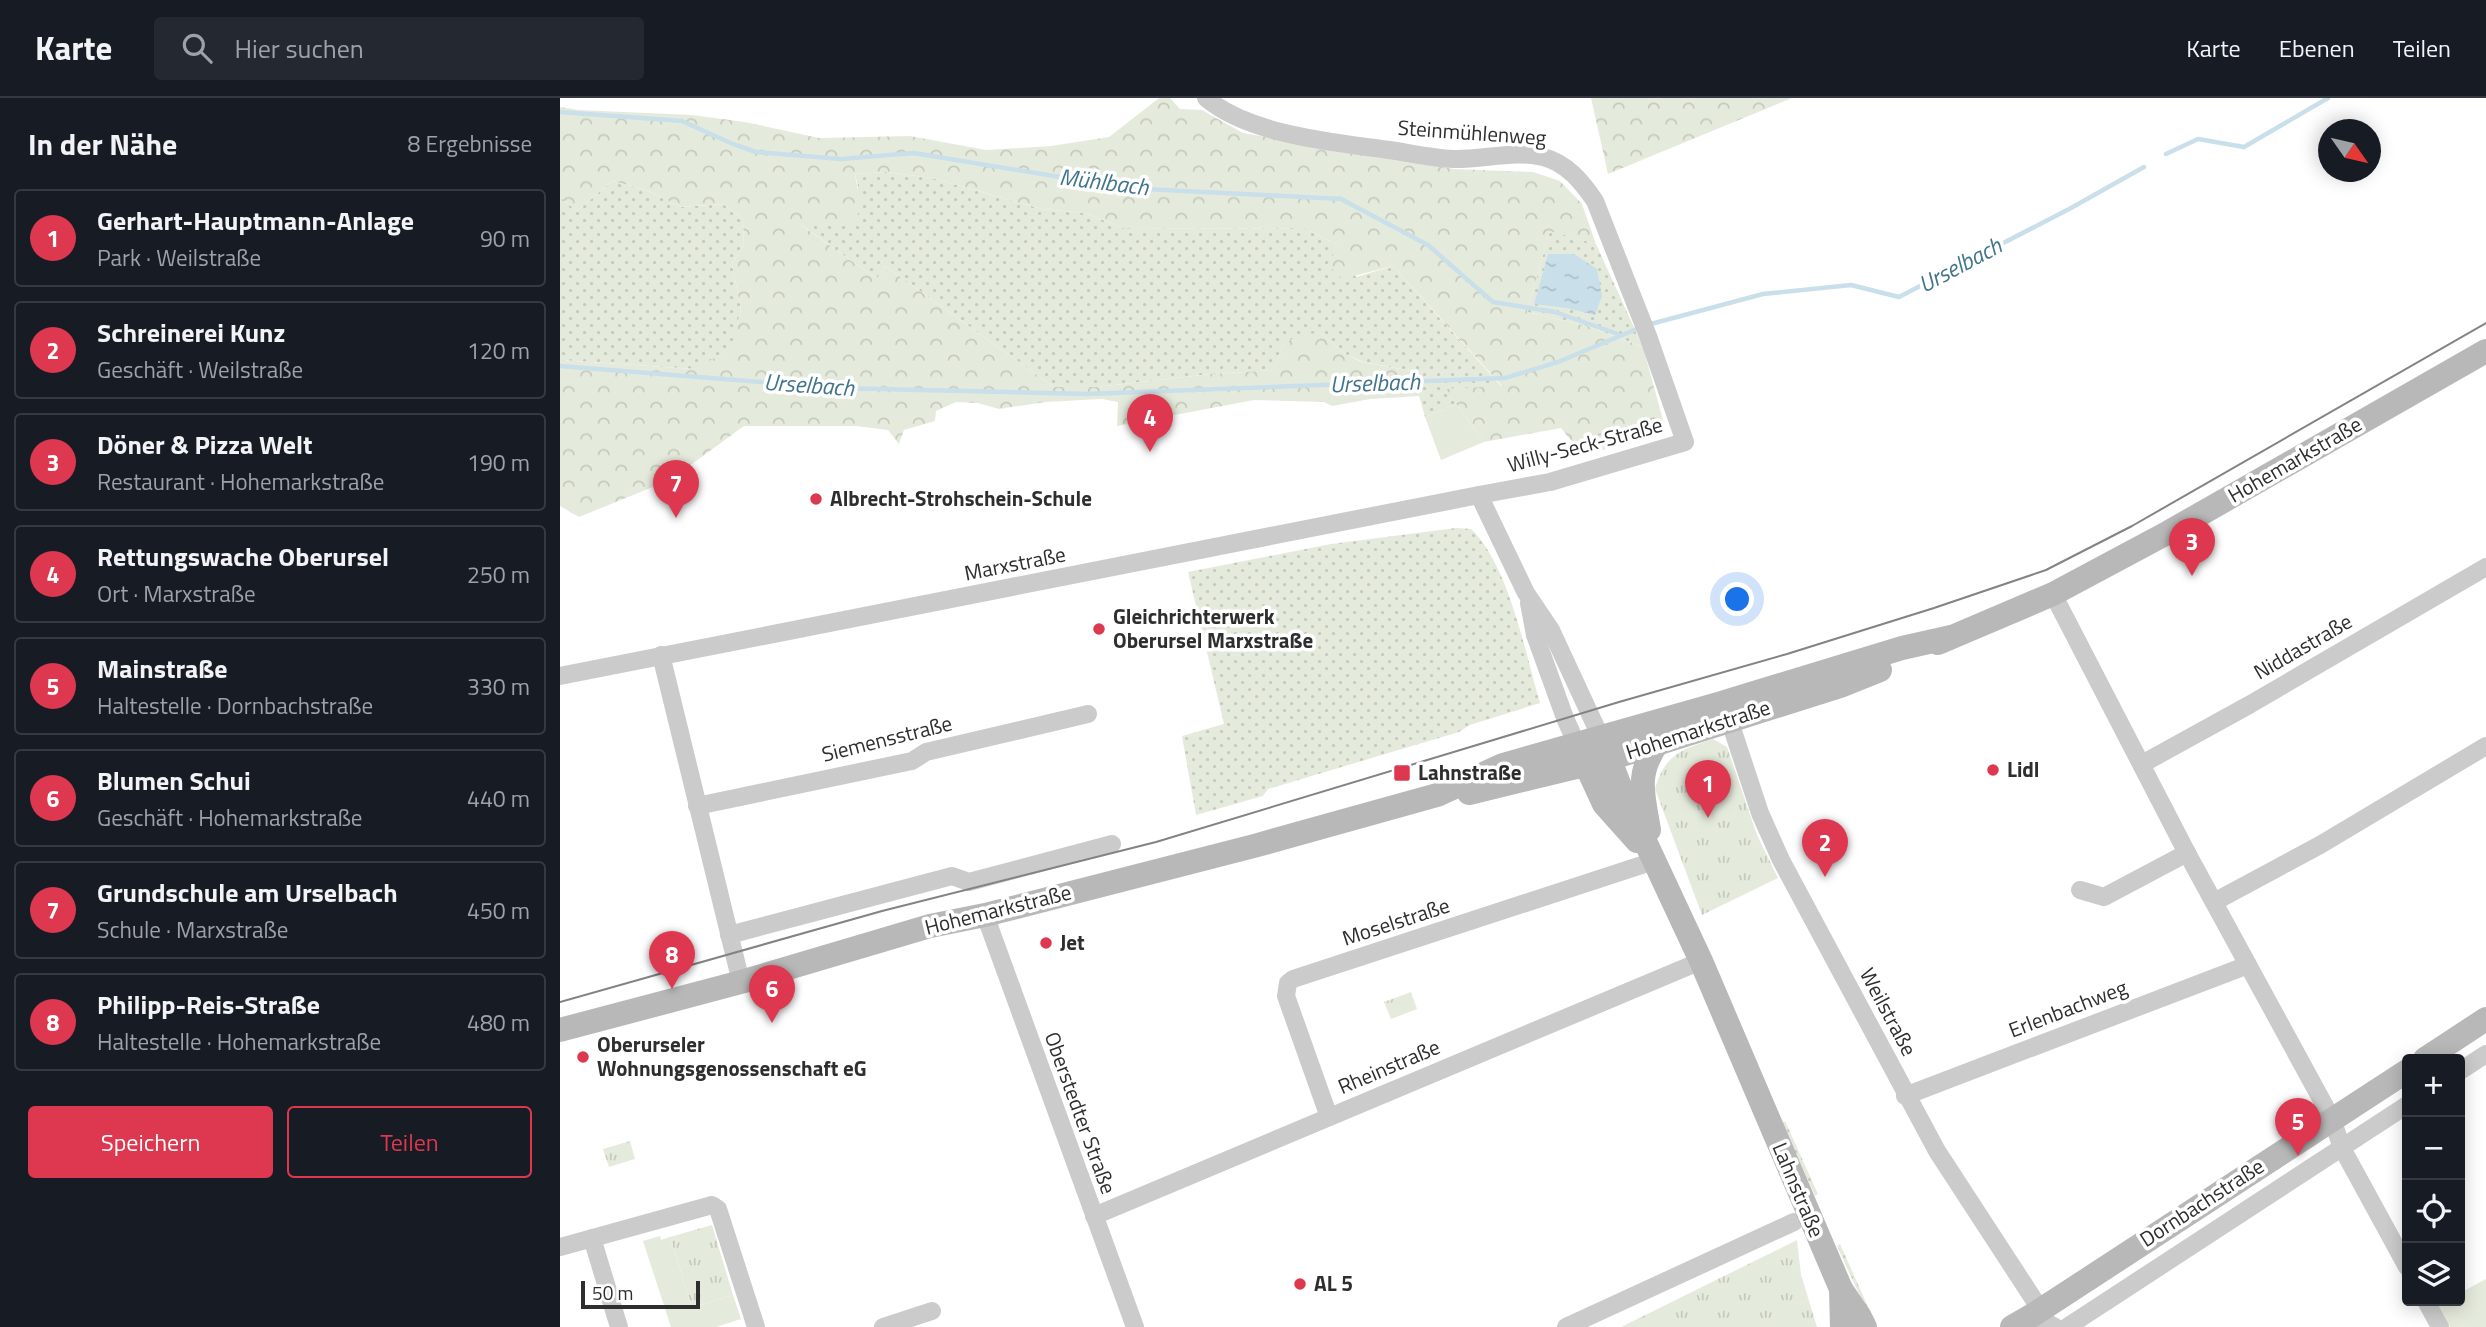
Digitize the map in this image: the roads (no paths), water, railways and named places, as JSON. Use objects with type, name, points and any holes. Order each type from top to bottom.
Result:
[{"type":"street","name":"Steinmühlenweg","points":[[1206,98],[1222,111],[1252,124],[1326,141],[1451,159],[1522,156],[1544,158],[1568,169],[1583,183],[1595,201],[1685,442]]},
{"type":"street","name":"Hohemarkstraße","points":[[560,1030],[741,982],[930,926],[985,915],[1254,846],[1437,795],[1503,765],[1659,741],[1840,686],[2053,594],[2484,357]]},
{"type":"street","name":"Willy-Seck-Straße","points":[[1479,495],[1550,482],[1685,442]]},
{"type":"street","points":[[1479,495],[1526,593],[1550,629],[1593,751]]},
{"type":"street","name":"Marxstraße","points":[[560,676],[1479,495]]},
{"type":"street","name":"Niddastraße","points":[[2142,764],[2486,567]]},
{"type":"street","points":[[1526,593],[1535,635],[1565,718],[1593,751]]},
{"type":"street","points":[[2053,594],[2187,853],[2332,1119],[2342,1147],[2402,1258]]},
{"type":"street","name":"Hohemarkstraße","points":[[1437,795],[1470,793],[1902,648],[1951,637]]},
{"type":"street","points":[[661,655],[741,982]]},
{"type":"street","name":"Siemensstraße","points":[[697,806],[912,761],[926,752],[1088,714]]},
{"type":"street","name":"Weilstraße","points":[[1729,719],[1760,813],[1781,860],[1905,1096],[2033,1321]]},
{"type":"street","name":"Lahnstraße","points":[[1659,741],[1648,757],[1641,785],[1654,861],[1701,961],[1840,1289],[1865,1327]]},
{"type":"street","points":[[2214,902],[2320,845],[2486,746]]},
{"type":"street","name":"Lahnstraße","points":[[1593,751],[1604,804],[1654,861]]},
{"type":"street","name":"Hohemarkstraße","points":[[729,935],[952,876],[969,882],[1112,844]]},
{"type":"street","points":[[2080,890],[2104,897],[2187,853]]},
{"type":"street","name":"Moselstraße","points":[[1329,1117],[1286,996],[1288,983],[1293,979],[1654,861]]},
{"type":"street","name":"Oberstedter Straße","points":[[985,915],[1135,1327]]},
{"type":"street","name":"Rheinstraße","points":[[1094,1216],[1701,961]]},
{"type":"street","name":"Erlenbachweg","points":[[1905,1096],[2248,965]]},
{"type":"street","points":[[2433,1054],[2486,1019]]},
{"type":"street","points":[[2465,1068],[2486,1054]]},
{"type":"street","name":"Dornbachstraße","points":[[2033,1321],[2402,1073]]},
{"type":"street","name":"Dornbachstraße","points":[[2067,1327],[2402,1108]]},
{"type":"street","points":[[560,1247],[712,1205],[718,1209],[756,1327]]},
{"type":"street","name":"Lahnstraße","points":[[1566,1327],[1794,1222]]},
{"type":"street","points":[[592,1238],[619,1327]]},
{"type":"street","name":"Lahnstraße","points":[[1840,1289],[1842,1327]]},
{"type":"street","points":[[2429,1306],[2440,1327]]},
{"type":"street","points":[[883,1327],[932,1311]]},
{"type":"water","points":[[1548,254],[1574,254],[1597,269],[1602,296],[1595,315],[1534,304]]},
{"type":"waterway","name":"Urselbach","points":[[2166,154],[2198,139],[2244,147],[2328,98]]},
{"type":"waterway","name":"Mühlbach","points":[[560,112],[682,121],[756,152],[841,159],[914,153],[1126,188],[1341,199],[1428,245],[1493,302],[1555,312],[1618,334]]},
{"type":"waterway","name":"Urselbach","points":[[1647,325],[1763,294],[1851,285],[1899,297],[2144,167]]},
{"type":"waterway","name":"Urselbach","points":[[560,366],[836,388],[1087,394],[1505,378],[1558,362],[1639,328]]},
{"type":"tram line","points":[[560,1002],[882,911],[1156,842],[1787,654],[2046,570],[2132,526],[2486,323]]},
{"type":"place","name":"Rettungswache Oberursel","points":[[1150,452]]},
{"type":"place","name":"Albrecht-Strohschein-Schule","points":[[816,499]]},
{"type":"place","name":"Grundschule am Urselbach","points":[[676,518]]},
{"type":"place","name":"Döner & Pizza Welt","points":[[2192,576]]},
{"type":"place","name":"Gleichrichterwerk Oberursel Marxstraße","points":[[1099,629]]},
{"type":"place","name":"Lidl","points":[[1993,770]]},
{"type":"place","name":"Lahnstraße","points":[[1402,773]]},
{"type":"place","name":"Gerhart-Hauptmann-Anlage","points":[[1708,818]]},
{"type":"place","name":"Schreinerei Kunz","points":[[1825,877]]},
{"type":"place","name":"Jet","points":[[1046,943]]},
{"type":"place","name":"Philipp-Reis-Straße","points":[[672,989]]},
{"type":"place","name":"Blumen Schui","points":[[772,1023]]},
{"type":"place","name":"Oberurseler Wohnungsgenossenschaft eG","points":[[583,1057]]},
{"type":"place","name":"Mainstraße","points":[[2298,1156]]},
{"type":"place","name":"AL 5","points":[[1300,1284]]}]
